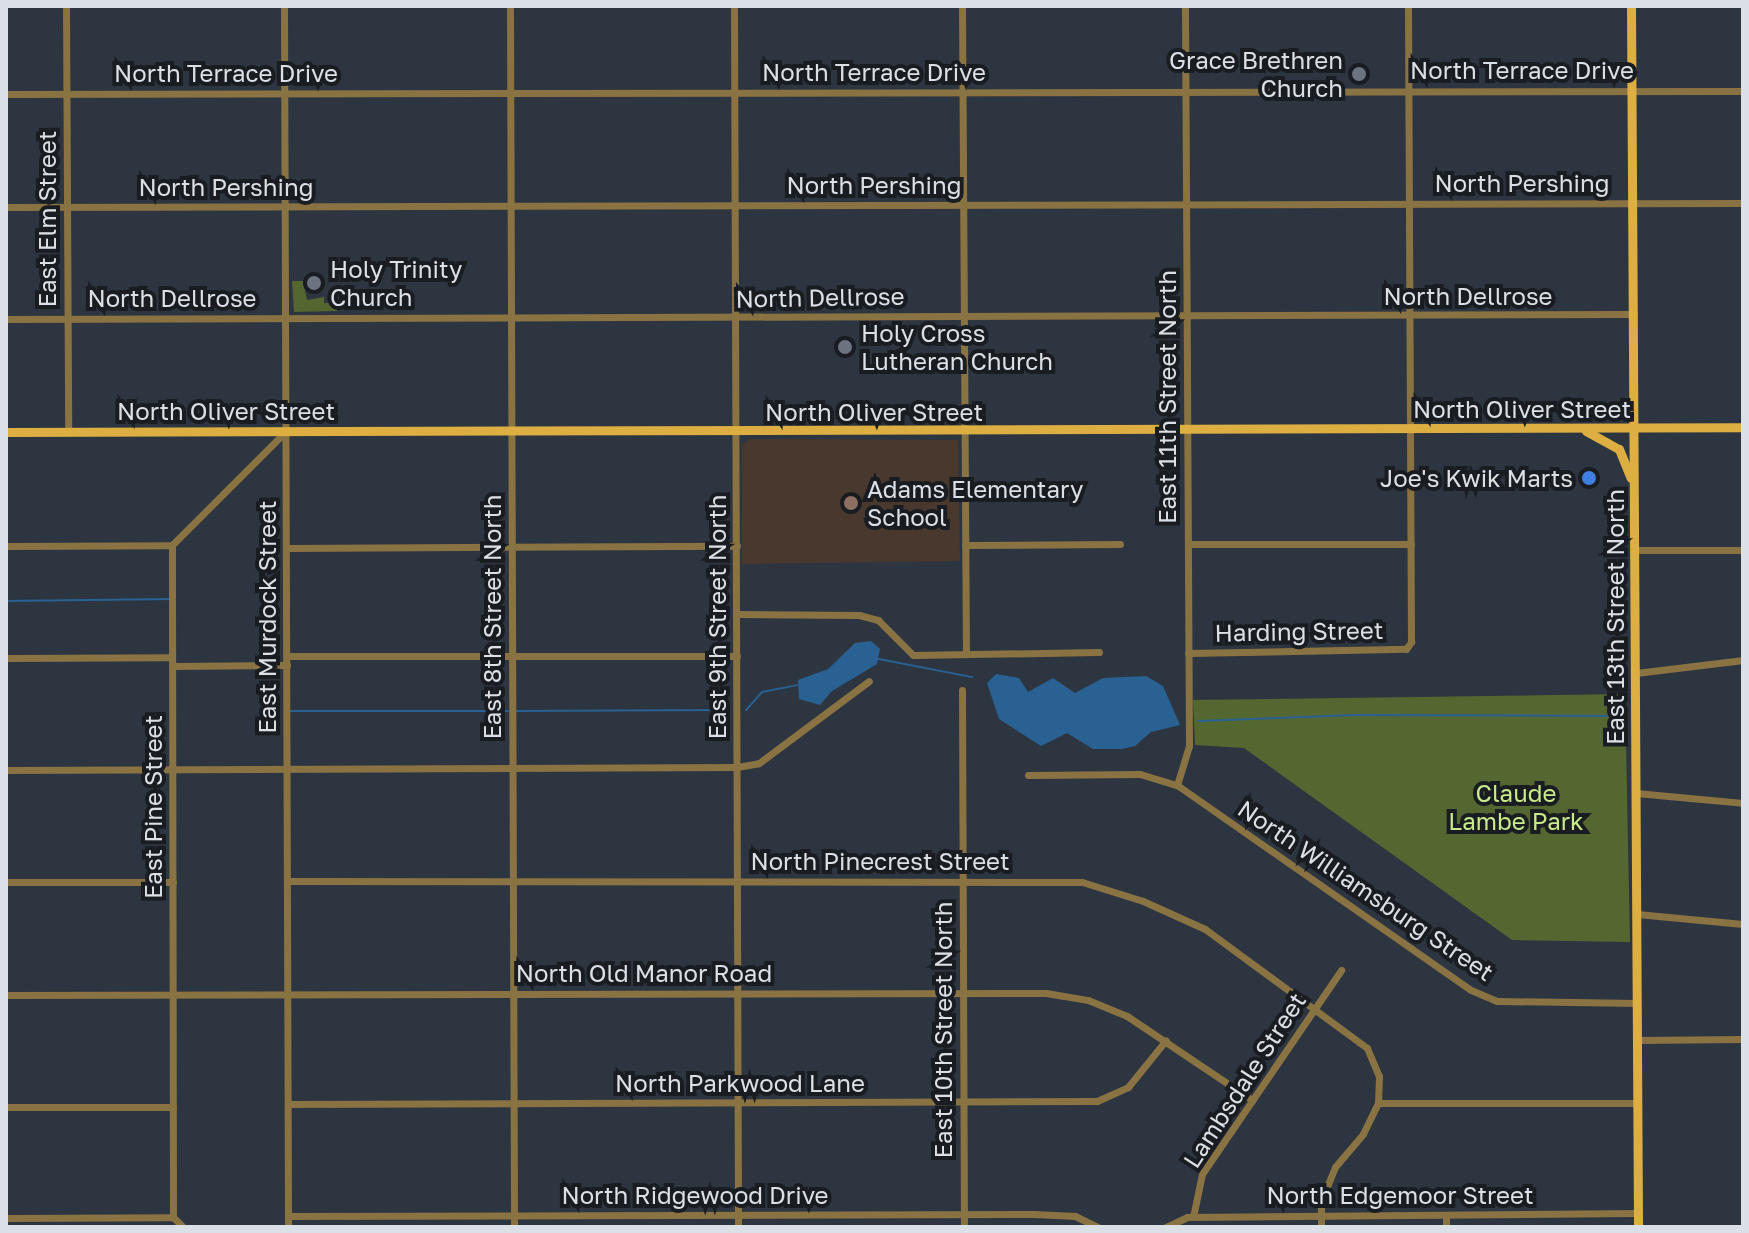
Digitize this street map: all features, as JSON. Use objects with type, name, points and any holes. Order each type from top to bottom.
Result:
[{"type":"main road","name":"East 13th Street North","points":[[1631,6],[1638,1227]]},
{"type":"main road","name":"North Oliver Street","points":[[6,432],[736,433],[1743,427]]},
{"type":"main road","points":[[1579,428],[1619,449],[1635,487]]},
{"type":"street","name":"East Elm Street","points":[[66,6],[68,432]]},
{"type":"street","name":"East Murdock Street","points":[[284,6],[288,1227]]},
{"type":"street","name":"East 8th Street North","points":[[510,6],[514,1227]]},
{"type":"street","name":"East 9th Street North","points":[[734,6],[738,1227]]},
{"type":"street","points":[[962,6],[966,653]]},
{"type":"street","name":"East 11th Street North","points":[[1177,785],[1189,760],[1185,6]]},
{"type":"street","points":[[1188,544],[1411,544],[1408,6]]},
{"type":"street","name":"North Terrace Drive","points":[[6,94],[1743,91]]},
{"type":"street","name":"North Pershing","points":[[6,207],[1743,203]]},
{"type":"street","name":"North Dellrose","points":[[6,319],[1634,314]]},
{"type":"street","points":[[6,546],[172,545],[287,430]]},
{"type":"street","points":[[965,545],[1120,544]]},
{"type":"street","name":"Harding Street","points":[[1188,653],[1409,646],[1411,544]]},
{"type":"street","name":"East Pine Street","points":[[172,545],[173,1217]]},
{"type":"street","points":[[287,548],[737,546]]},
{"type":"street","points":[[1635,550],[1743,550]]},
{"type":"street","points":[[737,614],[859,615],[878,620],[905,652],[1099,652]]},
{"type":"street","points":[[6,658],[172,662],[737,656]]},
{"type":"street","points":[[1636,673],[1743,660]]},
{"type":"street","points":[[6,770],[737,767],[759,763],[869,681]]},
{"type":"street","name":"East 10th Street North","points":[[962,690],[964,1227]]},
{"type":"street","name":"North Williamsburg Street","points":[[1028,775],[1140,774],[1177,785],[1471,990],[1497,1001],[1637,1003]]},
{"type":"street","points":[[1636,793],[1743,803]]},
{"type":"street","name":"North Pinecrest Street","points":[[287,881],[1082,882],[1143,901],[1205,929],[1315,1007],[1367,1048],[1379,1076],[1378,1103]]},
{"type":"street","points":[[6,882],[173,882]]},
{"type":"street","points":[[1637,914],[1743,924]]},
{"type":"street","name":"Lambsdale Street","points":[[1193,1217],[1202,1174],[1341,970]]},
{"type":"street","name":"North Old Manor Road","points":[[6,995],[1046,993],[1088,1000],[1166,1040],[1252,1100]]},
{"type":"street","points":[[1637,1040],[1743,1039]]},
{"type":"street","name":"North Parkwood Lane","points":[[288,1104],[1097,1101],[1128,1087],[1166,1040]]},
{"type":"street","points":[[1321,1227],[1321,1202],[1335,1167],[1363,1134],[1378,1103],[1637,1103]]},
{"type":"street","points":[[6,1107],[173,1107]]},
{"type":"street","name":"North Edgemoor Street","points":[[1166,1227],[1193,1217],[1638,1213]]},
{"type":"street","name":"North Ridgewood Drive","points":[[288,1216],[964,1214],[1075,1216],[1098,1227]]},
{"type":"street","points":[[1446,1215],[1446,1227]]},
{"type":"street","points":[[1510,1215],[1510,1227]]},
{"type":"street","points":[[6,1218],[173,1217],[183,1227]]},
{"type":"shaded area","name":"Adams Elementary School","points":[[750,439],[958,440],[960,561],[742,564],[742,445]]},
{"type":"green space","points":[[292,281],[303,281],[307,300],[324,297],[324,303],[338,303],[337,311],[294,312]]},
{"type":"green space","name":"Claude Lambe Park","points":[[1625,694],[1630,942],[1512,940],[1244,748],[1195,745],[1193,700]]},
{"type":"water","points":[[871,641],[880,649],[877,664],[832,691],[820,705],[799,699],[798,680],[828,669],[855,643]]},
{"type":"water","points":[[996,674],[1019,678],[1028,692],[1053,678],[1075,693],[1103,678],[1146,676],[1163,686],[1180,725],[1151,732],[1135,746],[1122,749],[1093,749],[1067,733],[1041,746],[999,719],[987,683]]},
{"type":"waterway","points":[[6,601],[171,599]]},
{"type":"waterway","points":[[879,659],[972,677]]},
{"type":"waterway","points":[[746,710],[762,692],[797,685]]},
{"type":"waterway","points":[[514,711],[725,710]]},
{"type":"waterway","points":[[290,711],[508,711]]},
{"type":"waterway","points":[[1198,721],[1356,715],[1607,716]]},
{"type":"place","name":"Grace Brethren Church","points":[[1359,74]]},
{"type":"place","name":"Holy Trinity Church","points":[[314,283]]},
{"type":"place","name":"Holy Cross Lutheran Church","points":[[845,347]]},
{"type":"place","name":"Joe's Kwik Marts","points":[[1589,478]]},
{"type":"place","name":"Adams Elementary School","points":[[851,503]]}]
